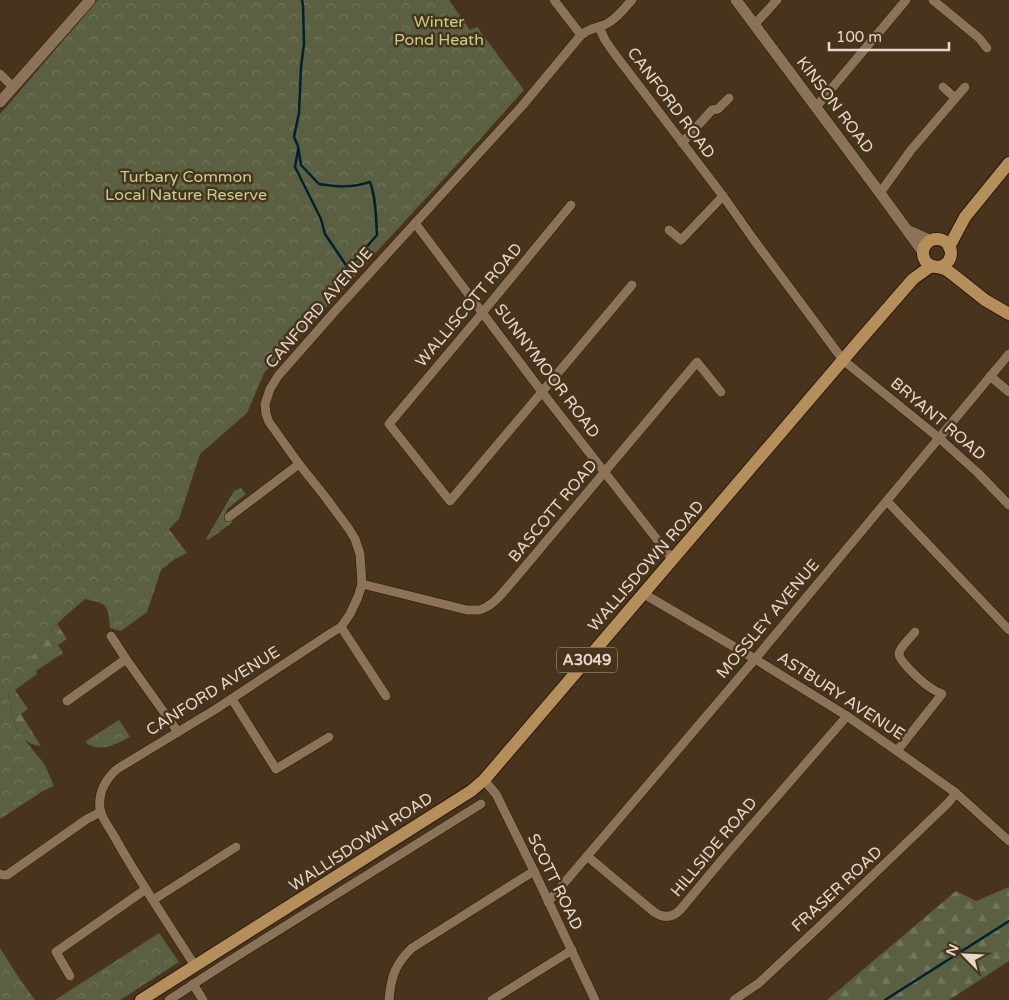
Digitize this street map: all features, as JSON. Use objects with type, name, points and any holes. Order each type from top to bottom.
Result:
[{"type":"main road","points":[[950,249],[965,217],[1009,163]]},
{"type":"main road","points":[[965,217],[924,247],[928,260],[945,269],[986,300],[1009,314]]},
{"type":"main road","points":[[934,240],[944,241],[950,249],[965,284]]},
{"type":"main road","name":"WALLISDOWN ROAD","points":[[141,1000],[154,996],[196,966],[463,796],[484,780],[928,260],[937,267],[945,264],[950,258],[950,249]]},
{"type":"street","points":[[0,102],[90,0]]},
{"type":"street","points":[[554,0],[581,35]]},
{"type":"street","name":"CANFORD AVENUE","points":[[101,812],[101,794],[106,782],[117,769],[232,699],[341,627],[352,609],[362,584],[360,554],[349,529],[271,426],[267,418],[265,404],[270,389],[278,376],[522,106],[581,35],[590,28],[610,22],[632,0]]},
{"type":"street","name":"KINSON ROAD","points":[[736,0],[928,260]]},
{"type":"street","points":[[754,25],[777,0]]},
{"type":"street","points":[[816,107],[906,0]]},
{"type":"street","points":[[933,0],[979,38],[987,48]]},
{"type":"street","name":"CANFORD ROAD","points":[[598,27],[610,47],[723,196],[843,360]]},
{"type":"street","points":[[0,74],[14,86]]},
{"type":"street","points":[[943,87],[955,98]]},
{"type":"street","points":[[880,193],[911,150],[966,87]]},
{"type":"street","points":[[682,143],[712,110],[718,109],[729,98]]},
{"type":"street","points":[[669,230],[681,240],[723,196]]},
{"type":"street","name":"WALLISCOTT ROAD","points":[[542,392],[450,501],[389,424],[572,205]]},
{"type":"street","name":"SUNNYMOOR ROAD","points":[[415,223],[542,392],[673,560]]},
{"type":"street","points":[[907,230],[934,240]]},
{"type":"street","points":[[542,392],[632,285]]},
{"type":"street","name":"MOSSLEY AVENUE","points":[[548,902],[755,659],[1009,354]]},
{"type":"street","name":"BRYANT ROAD","points":[[843,360],[939,438],[978,473],[1009,505]]},
{"type":"street","name":"BASCOTT ROAD","points":[[362,584],[467,610],[479,610],[488,606],[496,600],[697,362],[721,392]]},
{"type":"street","points":[[990,376],[1009,392]]},
{"type":"street","points":[[229,517],[299,464]]},
{"type":"street","points":[[887,501],[1009,630]]},
{"type":"street","name":"ASTBURY AVENUE","points":[[644,594],[847,716],[956,793],[1009,841]]},
{"type":"street","points":[[341,627],[386,696]]},
{"type":"street","points":[[898,751],[942,694],[928,686],[899,656],[902,647],[914,632]]},
{"type":"street","points":[[111,636],[178,732]]},
{"type":"street","points":[[67,701],[126,659]]},
{"type":"street","points":[[232,699],[276,769],[329,737]]},
{"type":"street","name":"HILLSIDE ROAD","points":[[587,856],[654,912],[664,916],[674,915],[847,716]]},
{"type":"street","name":"SCOTT ROAD","points":[[484,780],[496,794],[595,1000]]},
{"type":"street","name":"FRASER ROAD","points":[[734,1000],[759,983],[948,803],[956,793]]},
{"type":"street","name":"WALLISDOWN ROAD","points":[[169,1000],[481,804]]},
{"type":"street","points":[[0,874],[7,875],[101,812],[125,856],[196,966]]},
{"type":"street","points":[[153,900],[236,847]]},
{"type":"street","points":[[389,1000],[395,970],[412,948],[534,871]]},
{"type":"street","points":[[70,976],[56,952],[146,890]]},
{"type":"street","points":[[492,1000],[572,950]]},
{"type":"street","points":[[193,984],[203,1000]]},
{"type":"green space","name":"Turbary Common Local Nature Reserve","points":[[98,0],[449,0],[470,30],[477,27],[524,90],[349,283],[264,373],[247,413],[200,454],[179,519],[169,529],[187,553],[175,559],[161,570],[147,612],[121,631],[110,628],[108,610],[103,604],[85,599],[51,630],[8,692],[16,729],[45,765],[54,786],[0,819],[0,114]]},
{"type":"green space","points":[[241,488],[246,494],[227,509],[226,512],[233,522],[208,540],[206,539],[234,491]]},
{"type":"green space","points":[[57,624],[67,639],[58,645],[63,653],[36,671],[37,674],[15,690],[28,709],[21,714],[41,746],[31,744],[19,733],[13,718],[8,692],[46,636]]},
{"type":"green space","points":[[119,720],[130,737],[114,745],[103,747],[92,746],[86,743],[86,741]]},
{"type":"green space","points":[[1009,887],[1009,961],[949,1000],[827,1000],[956,891],[976,901]]},
{"type":"green space","points":[[159,933],[179,962],[120,1000],[55,1000]]},
{"type":"green space","points":[[0,948],[19,978],[35,1000],[0,1000]]},
{"type":"waterway","points":[[302,0],[304,44],[299,113],[294,137],[298,146],[301,165],[319,184],[344,186],[370,182],[375,208],[377,235],[348,268],[329,295]]},
{"type":"waterway","points":[[298,150],[295,167],[321,219],[325,234],[348,268]]},
{"type":"waterway","points":[[885,1000],[1009,921]]},
{"type":"park label","name":"Winter Pond Heath","points":[[439,31]]}]
